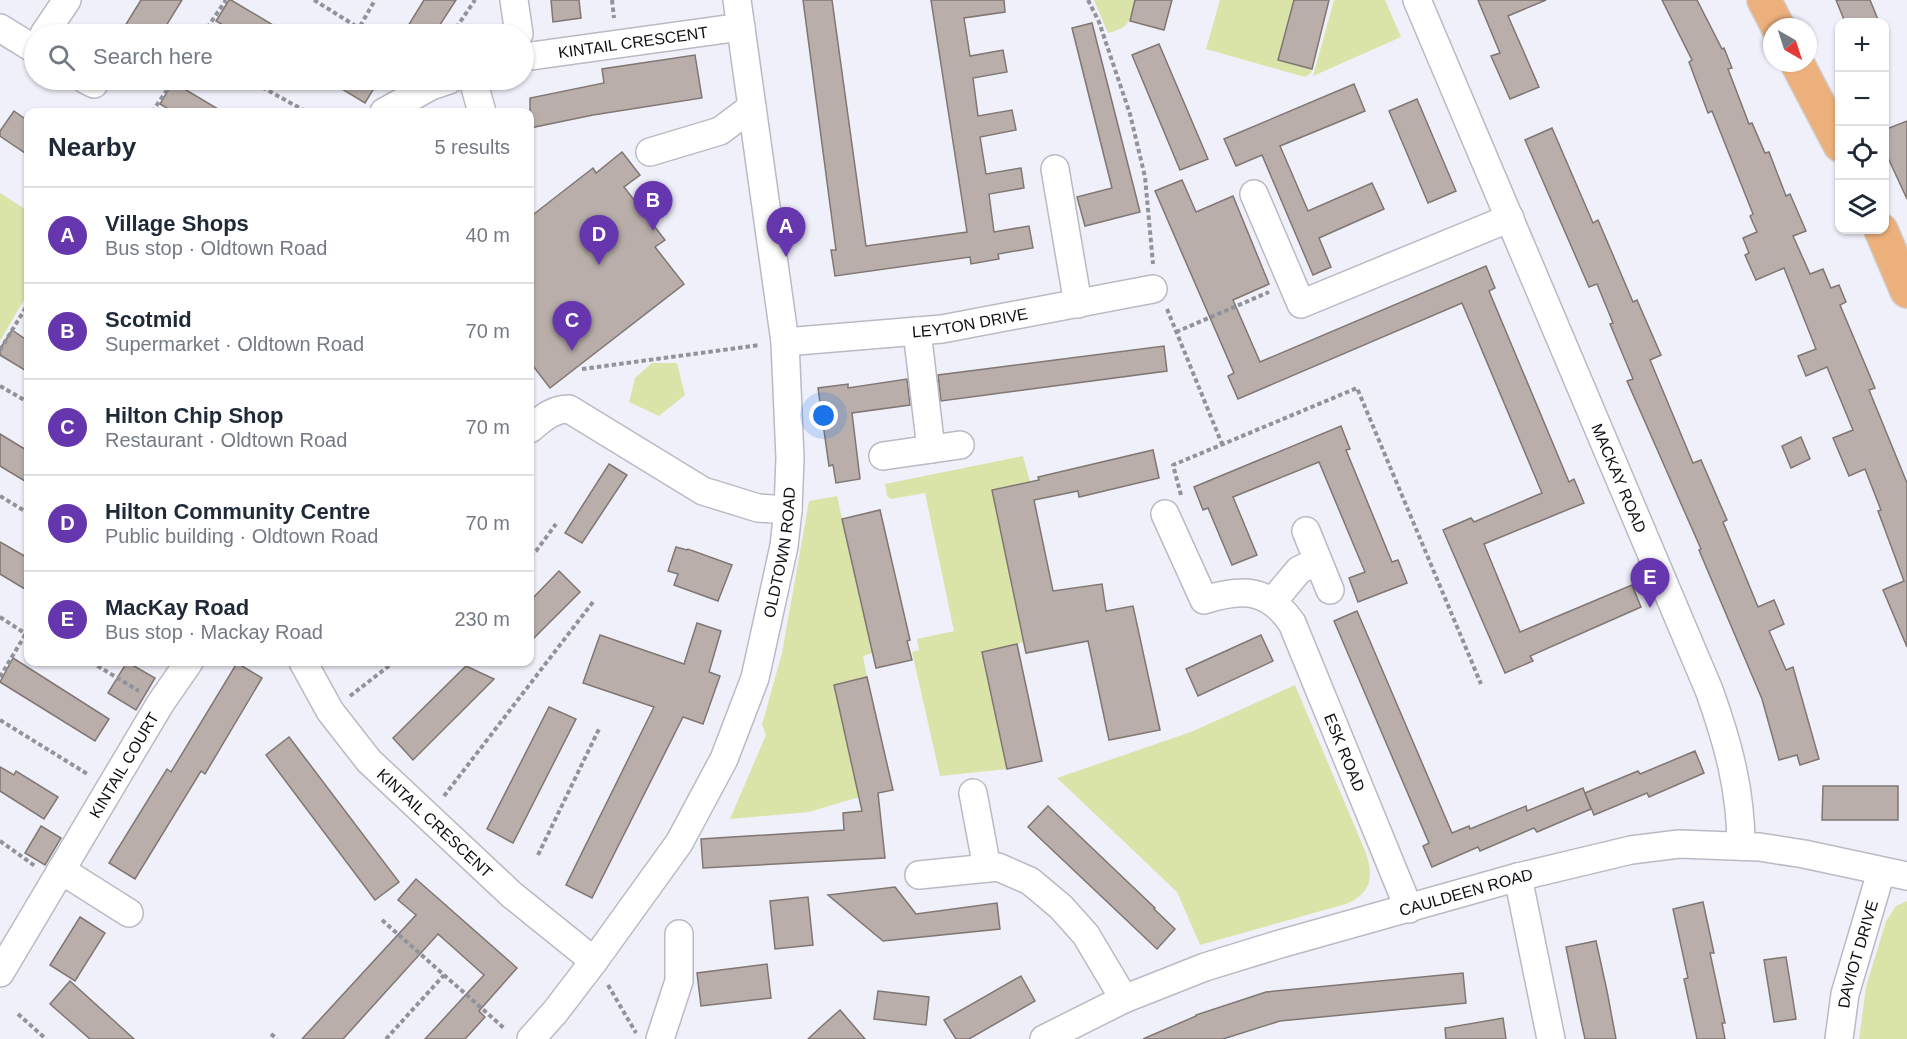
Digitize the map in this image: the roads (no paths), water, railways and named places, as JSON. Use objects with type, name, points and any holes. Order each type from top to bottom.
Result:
[{"type":"main road","points":[[1764,0],[1773,18]]},
{"type":"main road","points":[[1802,72],[1835,137]]},
{"type":"main road","points":[[1883,234],[1907,291]]},
{"type":"street","points":[[51,24],[67,0]]},
{"type":"street","points":[[514,0],[518,24]]},
{"type":"street","name":"OLDTOWN ROAD","points":[[531,1039],[594,961],[679,843],[724,759],[755,678],[784,546],[790,458],[785,342],[737,0]]},
{"type":"street","name":"MACKAY ROAD","points":[[1417,0],[1709,690],[1733,764],[1741,846]]},
{"type":"street","name":"KINTAIL CRESCENT","points":[[534,56],[741,27]]},
{"type":"street","points":[[0,28],[24,43]]},
{"type":"street","points":[[391,108],[424,90]]},
{"type":"street","points":[[476,90],[481,108]]},
{"type":"street","points":[[650,152],[720,131],[752,107]]},
{"type":"street","points":[[1055,169],[1078,304]]},
{"type":"street","points":[[1254,194],[1301,304],[1510,218]]},
{"type":"street","name":"LEYTON DRIVE","points":[[785,342],[942,329],[1153,289]]},
{"type":"street","points":[[917,331],[931,449]]},
{"type":"street","points":[[534,426],[549,413],[559,409],[569,409],[703,491],[758,508],[788,510]]},
{"type":"street","points":[[883,456],[960,445]]},
{"type":"street","points":[[1165,514],[1204,600],[1225,593],[1241,592],[1260,594],[1273,601],[1299,570],[1318,561]]},
{"type":"street","points":[[1306,531],[1330,590]]},
{"type":"street","name":"ESK ROAD","points":[[1273,601],[1292,623],[1409,909]]},
{"type":"street","name":"KINTAIL COURT","points":[[0,973],[160,704],[186,666]]},
{"type":"street","name":"KINTAIL CRESCENT","points":[[305,666],[330,711],[369,761],[512,896],[594,961]]},
{"type":"street","points":[[973,793],[987,868]]},
{"type":"street","name":"CAULDEEN ROAD","points":[[1044,1039],[1124,999],[1205,967],[1518,878],[1631,850],[1679,844],[1741,846],[1804,854],[1907,876]]},
{"type":"street","points":[[919,875],[998,867],[1030,881],[1061,907],[1086,935],[1124,999]]},
{"type":"street","name":"DAVIOT DRIVE","points":[[1839,1039],[1845,994],[1881,872]]},
{"type":"street","points":[[58,875],[129,913]]},
{"type":"street","points":[[1518,878],[1551,1039]]},
{"type":"street","points":[[660,1039],[679,981],[679,934]]},
{"type":"place","name":"Scotmid","points":[[653,231]]},
{"type":"place","name":"Village Shops","points":[[786,257]]},
{"type":"place","name":"Hilton Community Centre","points":[[599,265]]},
{"type":"place","name":"Hilton Chip Shop","points":[[572,351]]},
{"type":"place","name":"MacKay Road","points":[[1650,608]]}]
